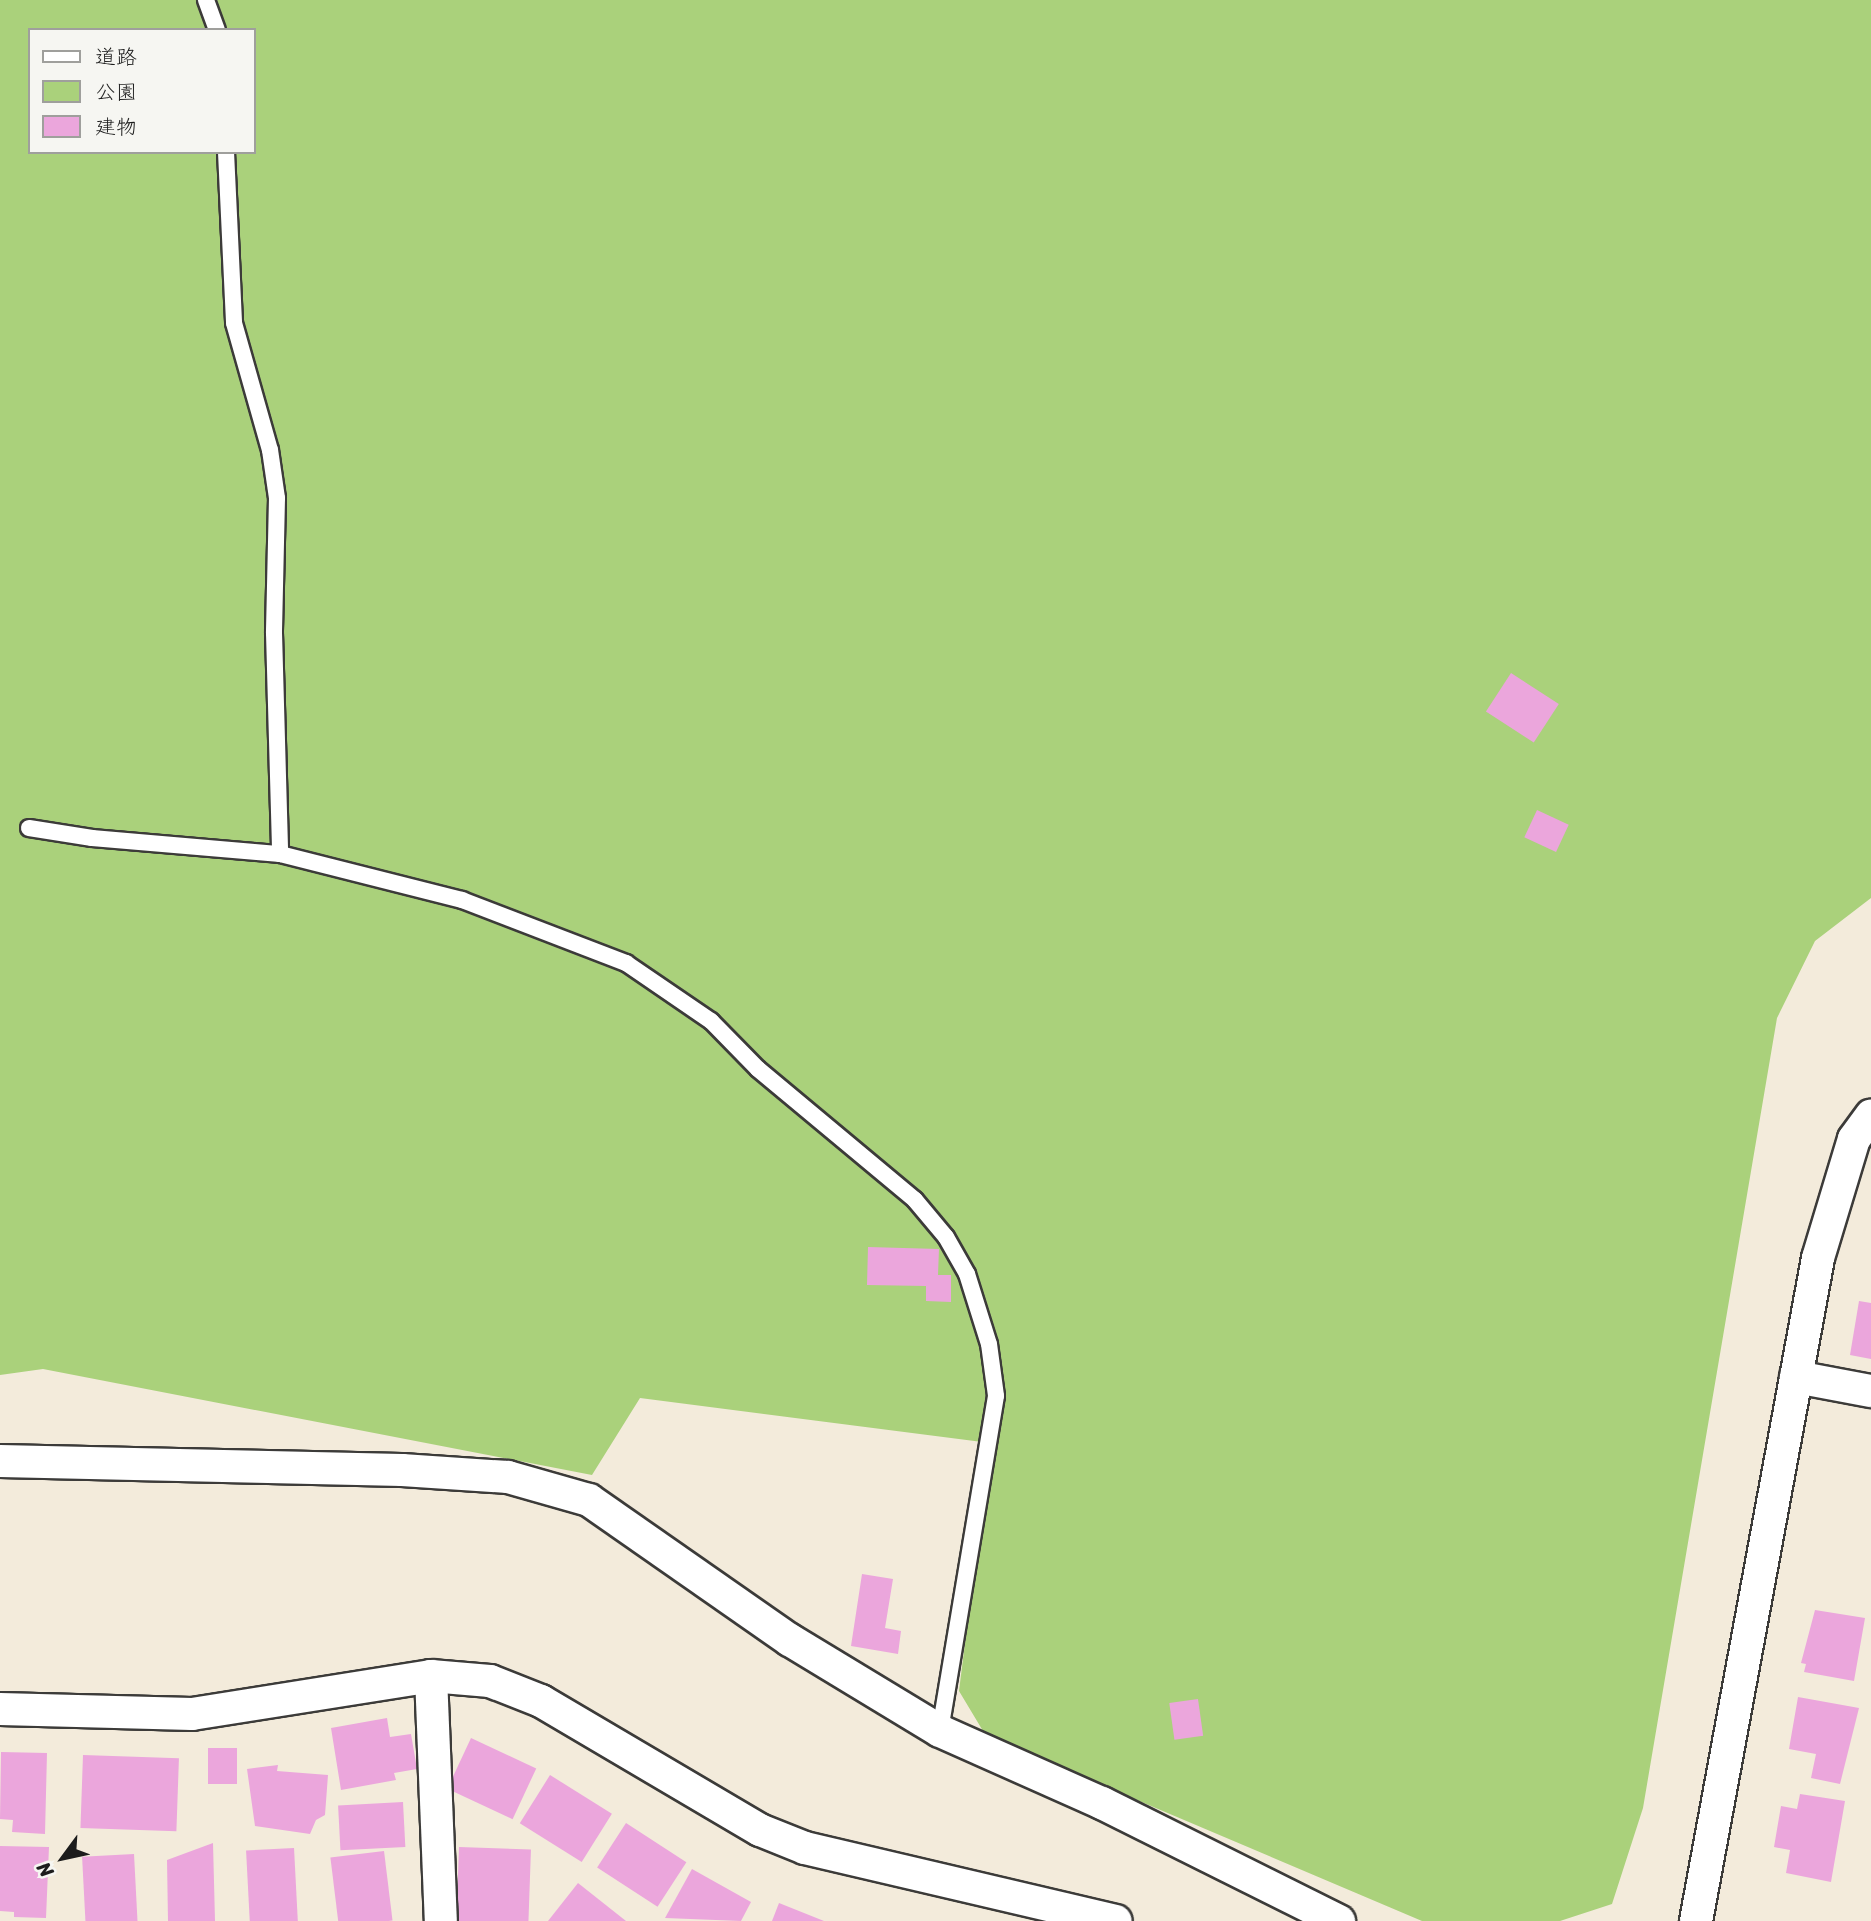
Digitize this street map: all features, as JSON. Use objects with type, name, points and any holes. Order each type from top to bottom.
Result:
[{"type":"street","points":[[1696,1921],[1818,1258],[1854,1139],[1871,1116]]},
{"type":"street","points":[[1796,1377],[1871,1391]]},
{"type":"street","points":[[0,1461],[429,1472],[508,1477],[589,1500],[790,1640],[940,1731],[1102,1802],[1339,1921]]},
{"type":"street","points":[[0,1709],[192,1714],[431,1676],[490,1681],[541,1701],[760,1830],[805,1848],[1116,1921]]},
{"type":"street","points":[[431,1676],[441,1921]]},
{"type":"lane","points":[[206,0],[216,28]]},
{"type":"lane","points":[[226,154],[234,323],[270,450],[277,498],[274,633],[280,854]]},
{"type":"lane","points":[[29,828],[92,838],[280,854],[462,900],[626,963],[711,1021],[758,1069],[915,1200],[946,1237],[980,1309],[996,1396],[940,1731]]},
{"type":"green space","points":[[0,0],[1871,0],[1871,898],[1815,941],[1777,1018],[1643,1808],[1612,1904],[1560,1921],[1422,1921],[986,1736],[959,1691],[990,1443],[640,1398],[592,1475],[43,1369],[0,1375]]},
{"type":"building","points":[[1511,673],[1559,704],[1534,743],[1486,712]]},
{"type":"building","points":[[1537,810],[1569,825],[1556,852],[1524,837]]},
{"type":"building","points":[[868,1247],[939,1249],[938,1275],[951,1275],[951,1302],[926,1301],[926,1286],[867,1285]]},
{"type":"building","points":[[1859,1301],[1871,1303],[1871,1359],[1850,1355]]},
{"type":"building","points":[[862,1574],[893,1579],[885,1628],[901,1631],[898,1654],[851,1646]]},
{"type":"building","points":[[1815,1610],[1865,1618],[1854,1681],[1804,1672],[1806,1664],[1801,1663]]},
{"type":"building","points":[[1798,1697],[1859,1708],[1840,1784],[1811,1778],[1816,1754],[1789,1749]]},
{"type":"building","points":[[1198,1699],[1203,1736],[1174,1740],[1169,1703]]},
{"type":"building","points":[[387,1718],[390,1737],[411,1734],[417,1769],[394,1773],[396,1780],[341,1790],[331,1728]]},
{"type":"building","points":[[471,1738],[536,1768],[513,1819],[447,1789]]},
{"type":"building","points":[[208,1748],[237,1748],[237,1784],[208,1784]]},
{"type":"building","points":[[1,1752],[47,1753],[45,1834],[12,1832],[13,1820],[0,1819]]},
{"type":"building","points":[[83,1755],[179,1758],[176,1831],[80,1828]]},
{"type":"building","points":[[278,1765],[277,1771],[328,1775],[325,1815],[316,1820],[310,1834],[255,1826],[247,1769]]},
{"type":"building","points":[[550,1775],[612,1814],[582,1862],[520,1823]]},
{"type":"building","points":[[1800,1794],[1845,1801],[1831,1882],[1786,1873],[1790,1850],[1774,1847],[1781,1806],[1797,1809]]},
{"type":"building","points":[[403,1802],[405,1847],[340,1850],[338,1805]]},
{"type":"building","points":[[626,1823],[686,1862],[658,1907],[597,1867]]},
{"type":"building","points":[[213,1843],[215,1921],[168,1921],[167,1860]]},
{"type":"building","points":[[0,1846],[49,1847],[46,1918],[14,1917],[14,1912],[0,1911]]},
{"type":"building","points":[[459,1847],[531,1850],[528,1921],[456,1921]]},
{"type":"building","points":[[294,1848],[298,1921],[250,1921],[246,1851]]},
{"type":"building","points":[[384,1851],[393,1920],[338,1921],[330,1858]]},
{"type":"building","points":[[134,1854],[138,1921],[85,1921],[82,1857]]},
{"type":"building","points":[[692,1869],[751,1902],[741,1921],[665,1918]]},
{"type":"building","points":[[578,1883],[626,1921],[548,1921]]},
{"type":"building","points":[[779,1903],[824,1921],[772,1921]]}]
